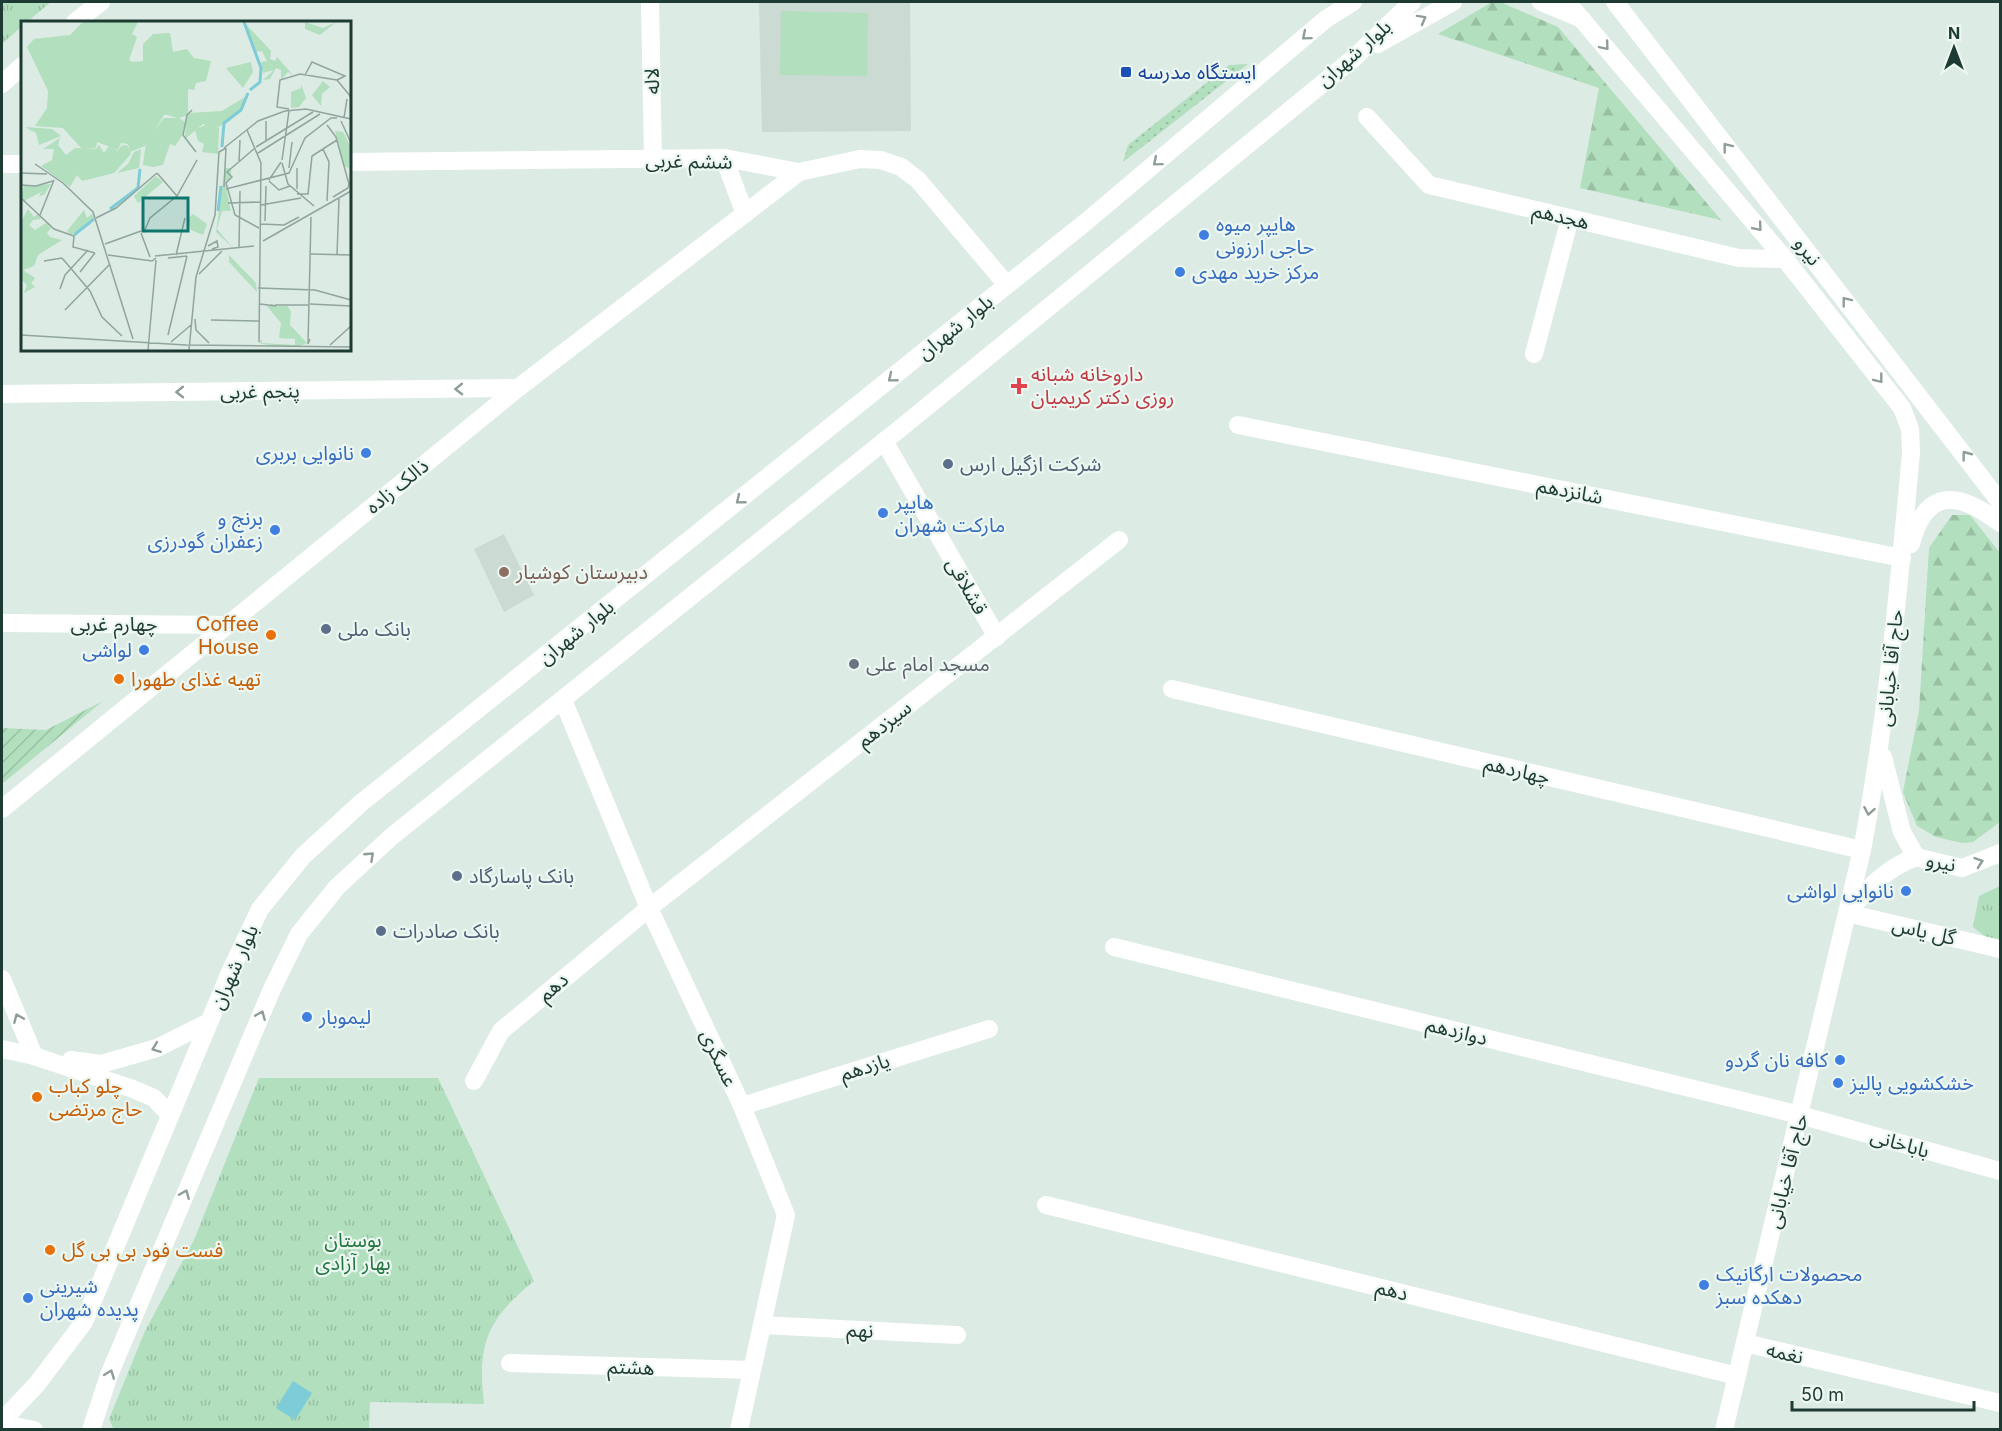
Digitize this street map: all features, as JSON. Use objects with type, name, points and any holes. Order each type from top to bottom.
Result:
[{"type":"street","points":[[76,21],[101,2]]},
{"type":"street","name":"لاله","points":[[650,2],[653,160]]},
{"type":"street","name":"بلوار شهران","points":[[2,1421],[37,1384],[84,1322],[209,1022],[260,909],[303,856],[361,803],[1007,285],[1326,19],[1353,2]]},
{"type":"street","name":"بلوار شهران","points":[[91,1430],[117,1357],[272,989],[299,934],[337,887],[391,837],[884,441],[1355,57],[1412,2]]},
{"type":"street","points":[[1355,57],[1453,2]]},
{"type":"street","points":[[1541,2],[1582,19]]},
{"type":"street","name":"نیرو","points":[[1567,2],[1785,260],[1902,408],[1910,429],[1911,452],[1902,558]]},
{"type":"street","name":"نیرو","points":[[1614,2],[2001,502]]},
{"type":"street","points":[[2,84],[21,67]]},
{"type":"street","name":"هجدهم","points":[[1367,117],[1429,185],[1739,258],[1785,260]]},
{"type":"street","points":[[724,158],[745,214]]},
{"type":"street","name":"ششم غربی","points":[[351,162],[724,158],[799,172],[860,159],[881,160],[901,167],[918,180],[1007,285]]},
{"type":"street","name":"ذالک زاده","points":[[2,809],[518,388],[799,172]]},
{"type":"street","points":[[1534,354],[1570,218]]},
{"type":"street","name":"پنجم غربی","points":[[2,394],[518,388]]},
{"type":"street","name":"شانزدهم","points":[[1238,425],[1902,558]]},
{"type":"street","name":"قشلاقی","points":[[884,441],[996,637]]},
{"type":"street","points":[[1899,587],[1917,522],[1935,504],[1957,498],[1980,508],[2001,524]]},
{"type":"street","name":"سیزدهم","points":[[649,908],[1119,540]]},
{"type":"street","points":[[1899,587],[1902,558]]},
{"type":"street","name":"حاج آقا خیابانی","points":[[1724,1430],[1862,850],[1881,749],[1899,587]]},
{"type":"street","name":"چهارم غربی","points":[[2,623],[227,625]]},
{"type":"street","name":"چهاردهم","points":[[1172,689],[1862,850]]},
{"type":"street","name":"عسگری","points":[[562,700],[649,908],[742,1106],[786,1215],[739,1430]]},
{"type":"street","name":"حاج آقا خیابانی","points":[[1881,749],[1902,832],[1916,857]]},
{"type":"street","name":"نیرو","points":[[1916,857],[1962,868],[2001,853]]},
{"type":"street","points":[[1847,913],[1881,877],[1897,864],[1916,857]]},
{"type":"street","name":"دهم","points":[[474,1081],[501,1031],[649,908]]},
{"type":"street","name":"گل یاس","points":[[1847,913],[2001,949]]},
{"type":"street","name":"دوازدهم","points":[[1114,947],[1800,1115]]},
{"type":"street","points":[[2,980],[34,1056],[154,1098],[170,1115]]},
{"type":"street","points":[[2,1049],[34,1056],[101,1064],[157,1048],[209,1022]]},
{"type":"street","name":"یازدهم","points":[[742,1106],[989,1029]]},
{"type":"street","name":"باباخانی","points":[[1800,1115],[2001,1171]]},
{"type":"street","name":"دهم","points":[[1046,1204],[1737,1376]]},
{"type":"street","name":"نهم","points":[[762,1325],[957,1335]]},
{"type":"street","name":"نغمه","points":[[1745,1343],[2001,1402]]},
{"type":"street","name":"هشتم","points":[[510,1363],[752,1370]]},
{"type":"street","points":[[2,1428],[14,1426],[34,1430]]},
{"type":"shaded area","points":[[759,2],[910,2],[911,131],[762,132]]},
{"type":"shaded area","name":"دبیرستان کوشیار","points":[[504,534],[534,595],[504,612],[474,549]]},
{"type":"green space","points":[[2,2],[51,2],[28,21],[21,21],[21,27],[2,44]]},
{"type":"green space","points":[[1492,2],[1500,2],[1558,27],[1721,220],[1580,188],[1599,88],[1438,34]]},
{"type":"green space","points":[[781,11],[868,13],[867,76],[780,75]]},
{"type":"green space","points":[[1248,64],[1123,162],[1128,145],[1229,65]]},
{"type":"green space","points":[[1952,515],[1970,515],[2000,553],[2000,822],[1973,842],[1962,843],[1936,837],[1917,826],[1903,792],[1919,711],[1929,548]]},
{"type":"green space","points":[[103,701],[2,784],[2,728],[46,730]]},
{"type":"green space","points":[[2000,886],[2000,948],[1973,927],[1979,896]]},
{"type":"green space","name":"بوستان بهار آزادی","points":[[259,1078],[438,1078],[534,1281],[505,1308],[489,1334],[482,1365],[484,1404],[370,1402],[369,1430],[114,1430],[109,1419],[145,1331],[194,1240]]},
{"type":"water","points":[[293,1381],[312,1393],[295,1420],[276,1408]]},
{"type":"place","name":"ایستگاه مدرسه","points":[[1126,72]]},
{"type":"place","name":"هایپر میوه حاجی ارزونی","points":[[1204,235]]},
{"type":"place","name":"مرکز خرید مهدی","points":[[1180,272]]},
{"type":"place","name":"داروخانه شبانه روزی دکتر کریمیان","points":[[1019,386]]},
{"type":"place","name":"نانوایی بربری","points":[[366,453]]},
{"type":"place","name":"شرکت ازگیل ارس","points":[[948,464]]},
{"type":"place","name":"هایپر مارکت شهران","points":[[883,513]]},
{"type":"place","name":"برنج و زعفران گودرزی","points":[[275,530]]},
{"type":"place","name":"دبیرستان کوشیار","points":[[504,572]]},
{"type":"place","name":"بانک ملی","points":[[326,629]]},
{"type":"place","name":"Coffee House","points":[[271,635]]},
{"type":"place","name":"لواشی","points":[[144,650]]},
{"type":"place","name":"مسجد امام علی","points":[[854,664]]},
{"type":"place","name":"تهیه غذای طهورا","points":[[119,679]]},
{"type":"place","name":"بانک پاسارگاد","points":[[457,876]]},
{"type":"place","name":"نانوایی لواشی","points":[[1906,891]]},
{"type":"place","name":"بانک صادرات","points":[[381,931]]},
{"type":"place","name":"لیموبار","points":[[307,1017]]},
{"type":"place","name":"کافه نان گردو","points":[[1840,1060]]},
{"type":"place","name":"خشکشویی پالیز","points":[[1838,1083]]},
{"type":"place","name":"چلو کباب حاج مرتضی","points":[[37,1097]]},
{"type":"place","name":"فست فود بی بی گل","points":[[50,1250]]},
{"type":"place","name":"محصولات ارگانیک دهکده سبز","points":[[1704,1285]]},
{"type":"place","name":"شیرینی پدیده شهران","points":[[28,1298]]}]
